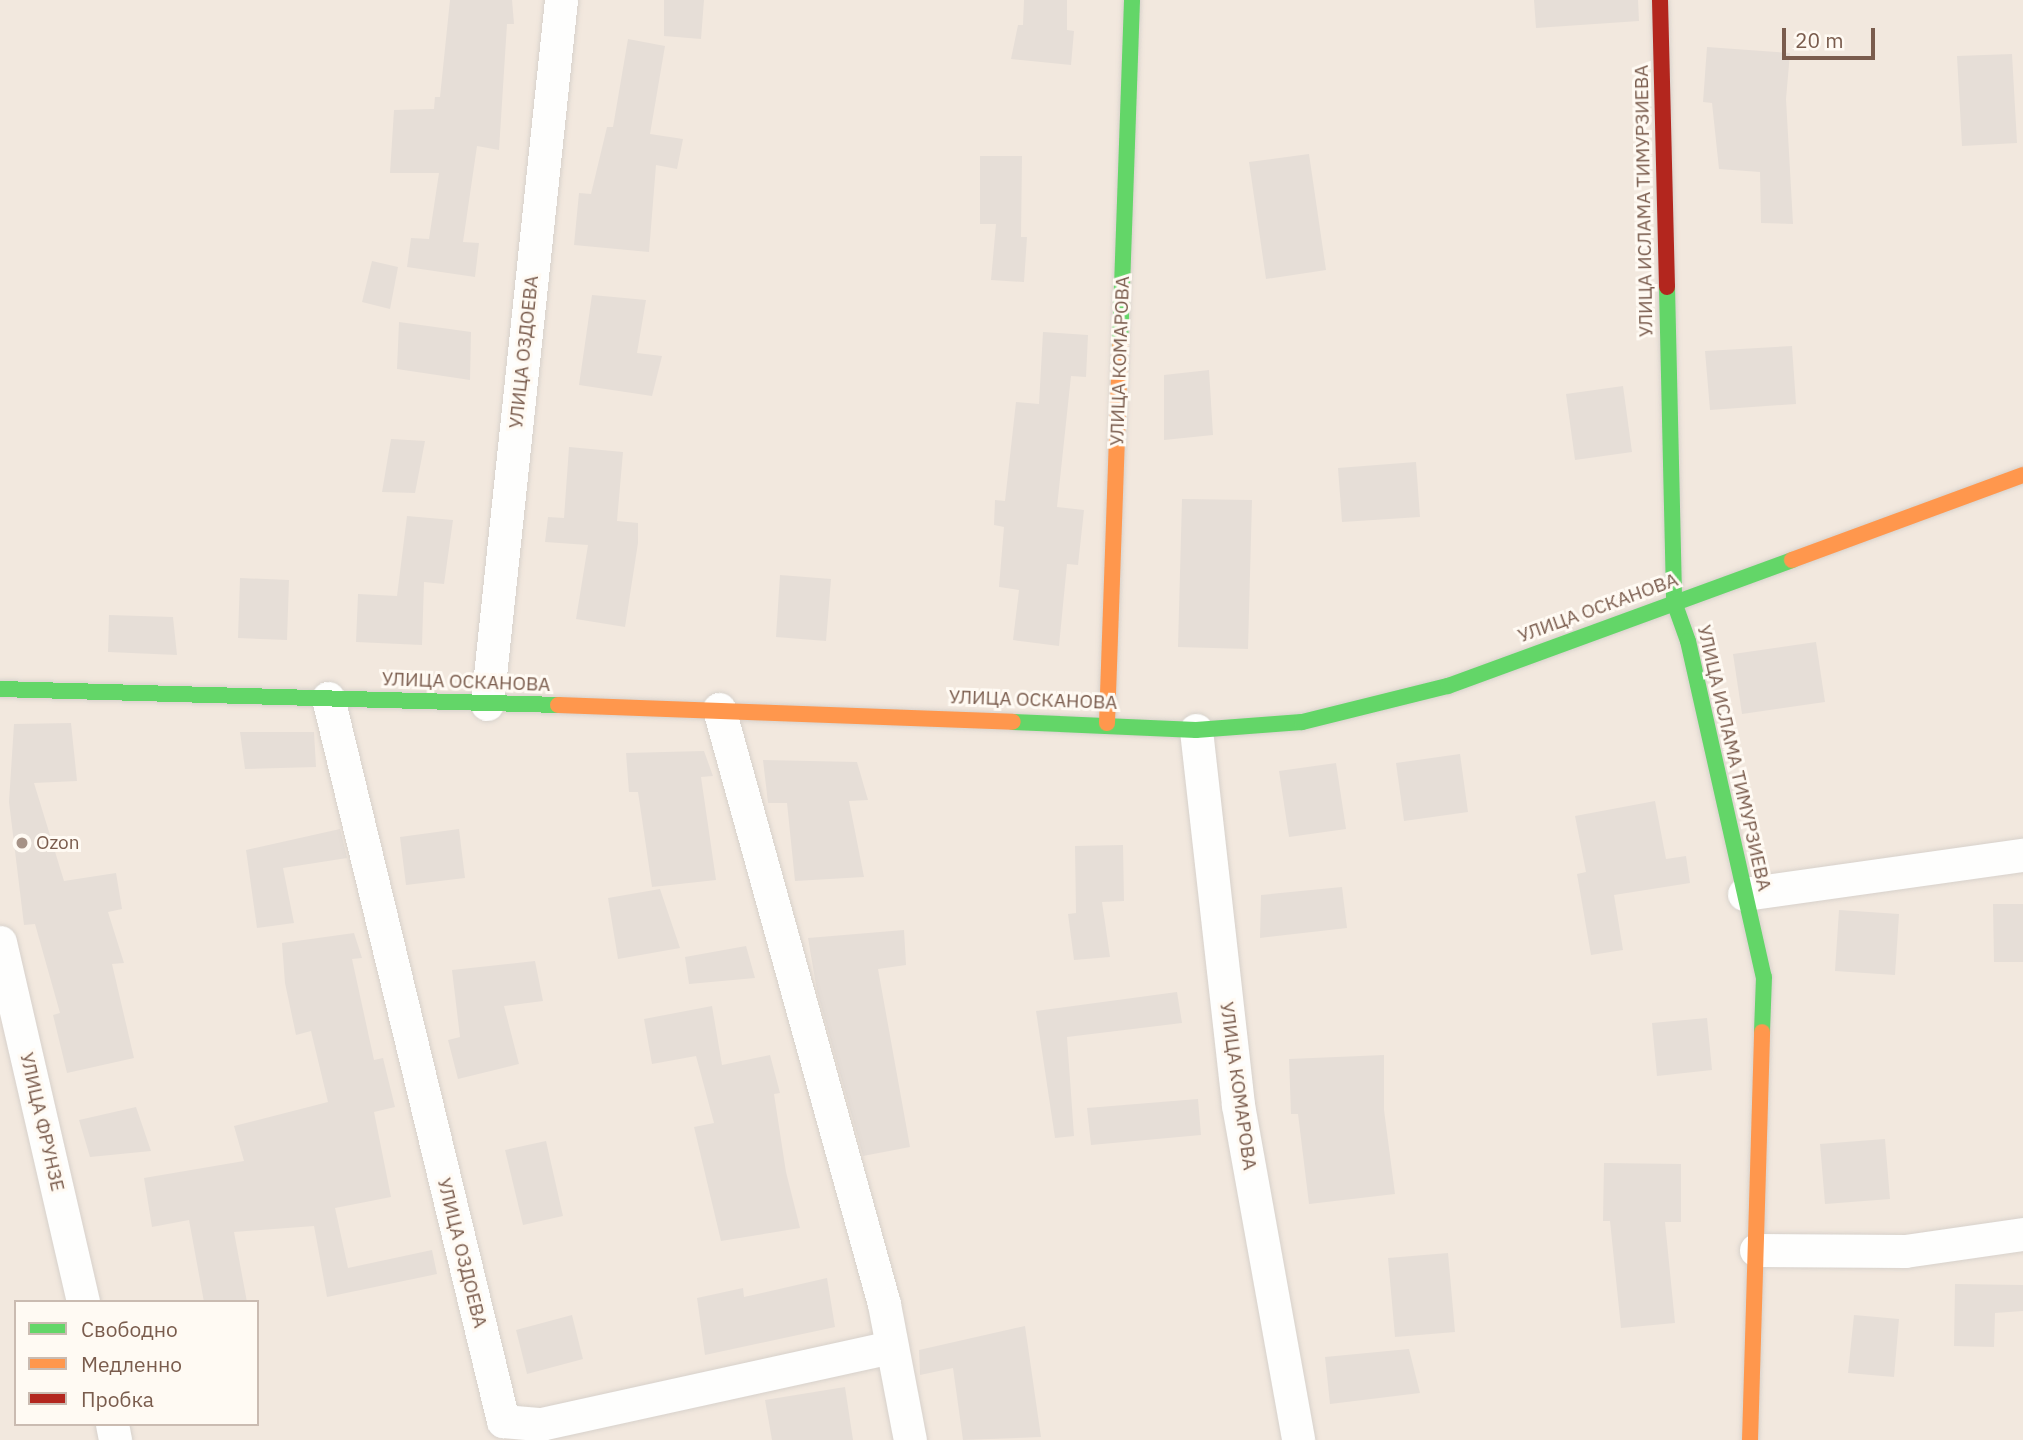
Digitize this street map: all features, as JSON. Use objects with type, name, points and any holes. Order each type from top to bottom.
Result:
[{"type":"main road","name":"УЛИЦА КОМАРОВА","points":[[1107,723],[1132,0]]},
{"type":"main road","name":"УЛИЦА ИСЛАМА ТИМУРЗИЕВА","points":[[1660,0],[1674,602],[1688,641],[1764,977],[1750,1440]]},
{"type":"main road","name":"УЛИЦА ОСКАНОВА","points":[[0,689],[719,709],[1107,723],[1196,730],[1302,722],[1448,685],[2023,475]]},
{"type":"street","name":"УЛИЦА ОЗДОЕВА","points":[[487,704],[561,0]]},
{"type":"street","name":"УЛИЦА ОЗДОЕВА","points":[[328,698],[503,1421],[541,1424],[892,1347]]},
{"type":"street","points":[[719,709],[892,1347],[910,1440]]},
{"type":"street","name":"УЛИЦА КОМАРОВА","points":[[1196,730],[1237,1105],[1298,1440]]},
{"type":"street","points":[[1744,894],[2023,855]]},
{"type":"street","name":"УЛИЦА ФРУНЗЕ","points":[[0,942],[83,1300]]},
{"type":"street","points":[[1756,1250],[1905,1251],[2023,1234]]},
{"type":"shaded area","points":[[0,0],[2023,0],[2023,1440],[0,1440]]},
{"type":"building","points":[[450,0],[512,0],[514,24],[507,24],[499,150],[477,146],[463,242],[479,243],[475,277],[407,267],[411,238],[429,239],[439,173],[390,173],[394,110],[434,109],[435,97],[440,97]]},
{"type":"building","points":[[664,0],[704,0],[701,39],[664,36]]},
{"type":"building","points":[[1024,0],[1067,0],[1067,30],[1074,31],[1071,65],[1011,59],[1018,25],[1023,25]]},
{"type":"building","points":[[1534,0],[1638,0],[1639,21],[1536,28]]},
{"type":"building","points":[[628,39],[665,46],[650,134],[683,139],[677,169],[656,165],[649,252],[574,245],[579,193],[591,194],[607,127],[613,127]]},
{"type":"building","points":[[1707,47],[1790,53],[1786,99],[1793,224],[1761,223],[1760,172],[1719,169],[1712,103],[1703,102]]},
{"type":"building","points":[[2012,54],[2017,143],[1962,146],[1957,56]]},
{"type":"building","points":[[1309,154],[1326,270],[1266,279],[1249,162]]},
{"type":"building","points":[[980,156],[1022,156],[1021,237],[1027,237],[1024,282],[991,280],[996,224],[980,224]]},
{"type":"building","points":[[372,261],[398,267],[390,309],[362,302]]},
{"type":"building","points":[[592,295],[646,300],[637,353],[662,356],[652,396],[579,385]]},
{"type":"building","points":[[399,322],[471,332],[470,380],[397,369]]},
{"type":"building","points":[[1043,332],[1088,335],[1086,377],[1071,376],[1057,507],[1084,510],[1078,565],[1067,564],[1059,646],[1013,640],[1019,590],[999,587],[1004,527],[994,525],[995,500],[1005,501],[1016,402],[1039,404]]},
{"type":"building","points":[[1792,346],[1796,404],[1710,410],[1705,351]]},
{"type":"building","points":[[1209,370],[1213,435],[1164,440],[1164,375]]},
{"type":"building","points":[[1623,386],[1632,452],[1575,460],[1566,394]]},
{"type":"building","points":[[391,439],[425,441],[415,493],[382,492]]},
{"type":"building","points":[[569,447],[623,452],[617,521],[638,523],[638,543],[625,627],[576,619],[588,545],[545,542],[548,517],[564,518]]},
{"type":"building","points":[[1416,462],[1420,517],[1342,522],[1338,468]]},
{"type":"building","points":[[1182,499],[1252,500],[1248,649],[1178,647]]},
{"type":"building","points":[[407,516],[453,520],[444,584],[424,582],[422,645],[356,642],[358,594],[397,596]]},
{"type":"building","points":[[780,575],[831,579],[826,641],[776,637]]},
{"type":"building","points":[[240,578],[289,580],[287,640],[238,638]]},
{"type":"building","points":[[109,615],[173,617],[177,655],[108,652]]},
{"type":"building","points":[[1816,642],[1825,702],[1742,714],[1733,654]]},
{"type":"building","points":[[71,723],[77,781],[34,783],[64,881],[116,873],[122,909],[108,912],[124,963],[112,964],[134,1058],[67,1073],[53,1015],[60,1013],[35,924],[24,925],[9,802],[14,724]]},
{"type":"building","points":[[240,732],[314,732],[316,767],[245,769]]},
{"type":"building","points":[[704,751],[713,776],[701,777],[716,880],[652,887],[638,792],[629,792],[626,753]]},
{"type":"building","points":[[1460,754],[1468,812],[1404,821],[1396,763]]},
{"type":"building","points":[[763,760],[857,762],[868,800],[849,801],[864,877],[795,881],[787,803],[768,803]]},
{"type":"building","points":[[1336,763],[1346,829],[1289,837],[1279,771]]},
{"type":"building","points":[[1655,801],[1666,859],[1686,856],[1690,883],[1614,895],[1623,950],[1591,955],[1577,874],[1586,872],[1575,816]]},
{"type":"building","points":[[340,829],[347,858],[283,868],[294,923],[257,928],[246,850]]},
{"type":"building","points":[[459,829],[465,878],[406,885],[400,837]]},
{"type":"building","points":[[1123,845],[1124,901],[1102,902],[1110,957],[1074,960],[1068,914],[1076,913],[1075,846]]},
{"type":"building","points":[[1342,887],[1347,928],[1260,938],[1261,895]]},
{"type":"building","points":[[660,889],[680,948],[618,959],[608,898]]},
{"type":"building","points":[[1993,904],[2023,904],[2023,962],[1994,962]]},
{"type":"building","points":[[1839,910],[1899,914],[1895,975],[1835,971]]},
{"type":"building","points":[[904,930],[906,965],[878,969],[910,1147],[863,1156],[817,991],[808,938]]},
{"type":"building","points":[[354,933],[362,958],[352,959],[374,1060],[383,1058],[395,1107],[374,1112],[391,1197],[335,1208],[348,1268],[432,1250],[437,1274],[327,1297],[314,1226],[234,1232],[247,1300],[204,1300],[189,1220],[152,1227],[144,1178],[244,1161],[234,1126],[328,1102],[311,1031],[296,1035],[285,983],[282,943]]},
{"type":"building","points":[[746,946],[755,978],[689,984],[685,957]]},
{"type":"building","points":[[535,961],[543,1001],[504,1006],[519,1064],[458,1079],[448,1040],[460,1037],[452,970]]},
{"type":"building","points":[[1177,992],[1182,1023],[1067,1037],[1074,1136],[1055,1138],[1036,1011]]},
{"type":"building","points":[[712,1006],[722,1065],[770,1055],[780,1093],[774,1094],[786,1172],[800,1228],[721,1241],[694,1127],[714,1123],[696,1056],[652,1064],[644,1019]]},
{"type":"building","points":[[1707,1018],[1712,1070],[1657,1076],[1652,1023]]},
{"type":"building","points":[[1384,1055],[1384,1110],[1395,1194],[1309,1204],[1298,1114],[1291,1114],[1289,1059]]},
{"type":"building","points":[[1198,1099],[1201,1135],[1091,1145],[1087,1108]]},
{"type":"building","points":[[136,1107],[151,1151],[90,1157],[79,1120]]},
{"type":"building","points":[[1885,1139],[1890,1199],[1825,1204],[1820,1144]]},
{"type":"building","points":[[546,1141],[563,1216],[523,1225],[505,1150]]},
{"type":"building","points":[[1604,1163],[1681,1164],[1681,1222],[1665,1222],[1675,1323],[1621,1328],[1610,1221],[1603,1221]]},
{"type":"building","points":[[1448,1253],[1455,1332],[1395,1337],[1388,1258]]},
{"type":"building","points":[[827,1278],[835,1327],[705,1355],[697,1298],[743,1288],[744,1297]]},
{"type":"building","points":[[1955,1284],[2023,1285],[2023,1311],[1995,1313],[1994,1347],[1954,1346]]},
{"type":"building","points":[[572,1315],[583,1359],[527,1374],[516,1330]]},
{"type":"building","points":[[1854,1315],[1899,1319],[1894,1377],[1848,1373]]},
{"type":"building","points":[[1025,1326],[1041,1437],[963,1440],[953,1368],[920,1375],[919,1350]]},
{"type":"building","points":[[1409,1349],[1420,1393],[1330,1404],[1325,1357]]},
{"type":"building","points":[[845,1387],[853,1440],[772,1440],[765,1400]]},
{"type":"traffic: fast","points":[[1120,344],[1132,0]]},
{"type":"traffic: fast","points":[[1667,287],[1674,602],[1688,641],[1764,977],[1762,1032]]},
{"type":"traffic: fast","points":[[1013,722],[1196,730],[1302,722],[1448,686],[1792,560]]},
{"type":"traffic: fast","points":[[0,689],[558,705]]},
{"type":"traffic: slow","points":[[1107,723],[1120,344]]},
{"type":"traffic: slow","points":[[1792,560],[2023,475]]},
{"type":"traffic: slow","points":[[558,705],[1013,722]]},
{"type":"traffic: slow","points":[[1750,1440],[1762,1032]]},
{"type":"traffic: jam","points":[[1660,0],[1667,287]]},
{"type":"place","name":"Ozon","points":[[22,843]]}]
